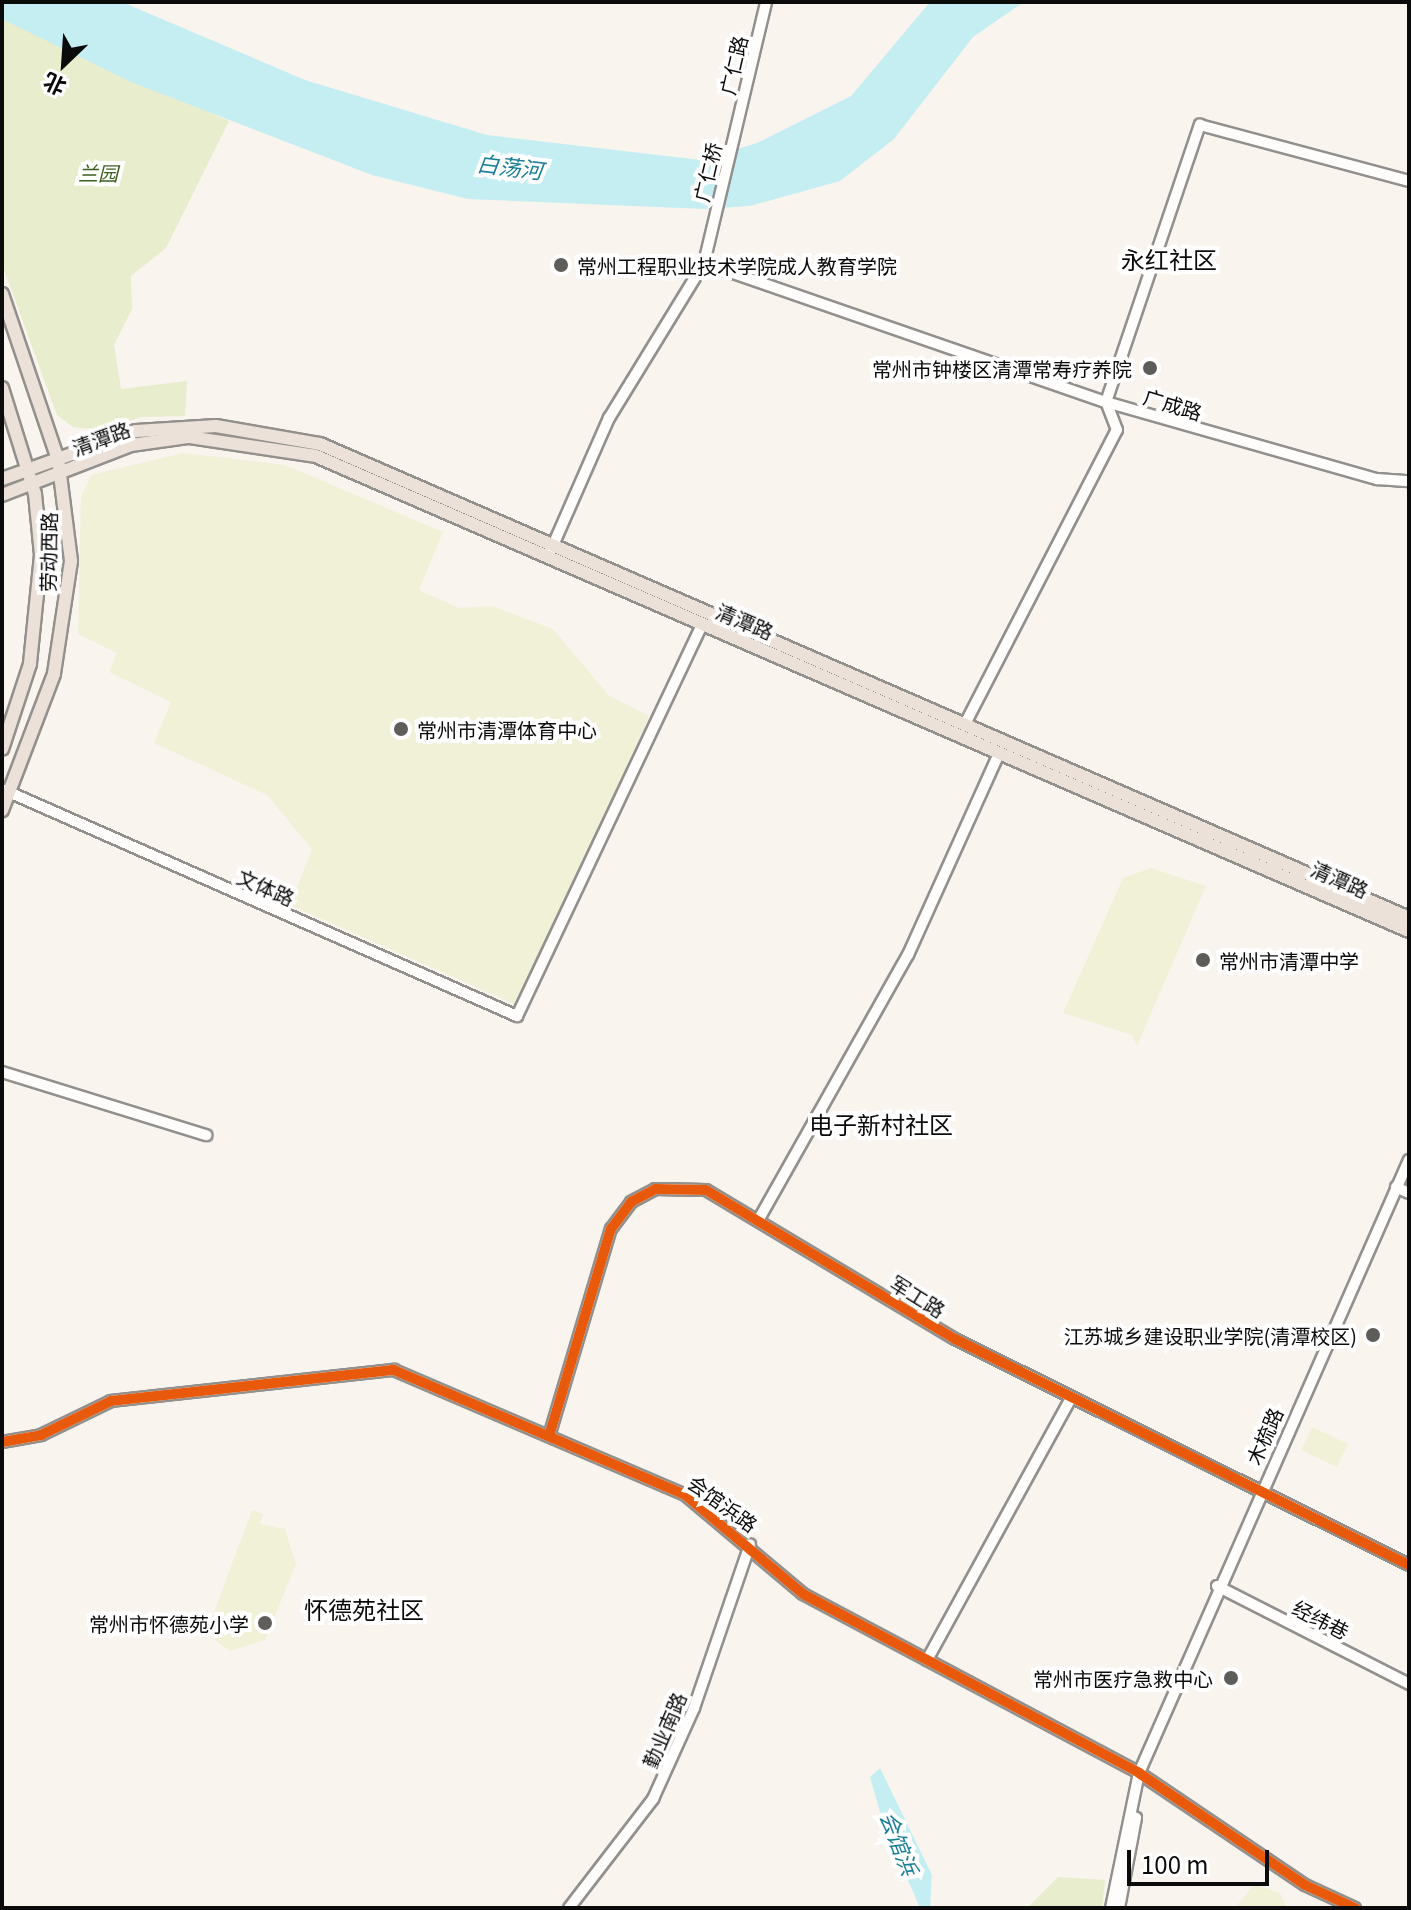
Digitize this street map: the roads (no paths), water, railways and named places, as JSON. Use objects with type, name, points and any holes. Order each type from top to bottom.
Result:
[{"type":"main road","name":"劳动西路","points":[[2,294],[58,459],[56,476],[71,561],[62,639],[6,790],[2,810]]},
{"type":"main road","name":"劳动西路","points":[[2,388],[32,484],[41,555],[36,634],[2,749]]},
{"type":"main road","name":"清潭路","points":[[2,479],[136,431],[276,432],[320,444],[702,625],[1409,931]]},
{"type":"main road","name":"清潭路","points":[[2,495],[131,445],[189,437],[274,444],[965,724],[1409,918]]},
{"type":"street","name":"广仁路","points":[[734,137],[766,2]]},
{"type":"street","points":[[965,724],[1117,430],[1106,402],[1200,125],[1409,181]]},
{"type":"street","name":"广仁桥","points":[[549,553],[609,418],[704,263],[734,137]]},
{"type":"street","name":"广成路","points":[[704,263],[1106,402],[1377,479],[1409,481]]},
{"type":"street","name":"文体路","points":[[6,790],[517,1016],[702,625]]},
{"type":"street","points":[[759,1219],[908,955],[999,753]]},
{"type":"street","points":[[2,1072],[206,1135]]},
{"type":"street","name":"木梳路","points":[[1111,1908],[1139,1773],[1258,1492],[1409,1160]]},
{"type":"street","points":[[1396,1187],[1409,1193]]},
{"type":"street","name":"军工路","points":[[550,1433],[611,1229],[631,1202],[655,1189],[706,1190],[955,1339],[1409,1565]]},
{"type":"street","name":"会馆浜路","points":[[2,1442],[41,1435],[111,1401],[394,1370],[550,1433],[684,1494],[750,1544],[803,1594],[1139,1773],[1305,1885],[1355,1908]]},
{"type":"street","points":[[927,1660],[1071,1398]]},
{"type":"street","name":"勤业南路","points":[[569,1908],[653,1799],[694,1708],[750,1544]]},
{"type":"street","name":"经纬巷","points":[[1217,1586],[1409,1684]]},
{"type":"street","name":"木梳路","points":[[1119,1908],[1139,1773]]},
{"type":"water","name":"白荡河","points":[[2,2],[122,2],[305,80],[487,135],[701,160],[757,143],[851,96],[930,2],[1024,2],[973,37],[894,139],[840,181],[750,206],[705,209],[468,199],[372,175],[131,82],[2,19]]},
{"type":"water","name":"会馆浜","points":[[880,1768],[932,1875],[930,1908],[920,1908],[883,1822],[870,1777]]},
{"type":"place","name":"常州工程职业技术学院成人教育学院","points":[[561,265]]},
{"type":"place","name":"常州市钟楼区清潭常寿疗养院","points":[[1150,368]]},
{"type":"place","name":"常州市清潭体育中心","points":[[401,729]]},
{"type":"place","name":"常州市清潭中学","points":[[1203,960]]},
{"type":"place","name":"江苏城乡建设职业学院(清潭校区)","points":[[1373,1335]]},
{"type":"place","name":"常州市怀德苑小学","points":[[265,1623]]},
{"type":"place","name":"常州市医疗急救中心","points":[[1231,1678]]},
{"type":"district","name":"永红社区","points":[[1169,259]]},
{"type":"district","name":"电子新村社区","points":[[881,1124]]},
{"type":"district","name":"怀德苑社区","points":[[364,1609]]},
{"type":"park label","name":"兰园","points":[[98,172]]}]
